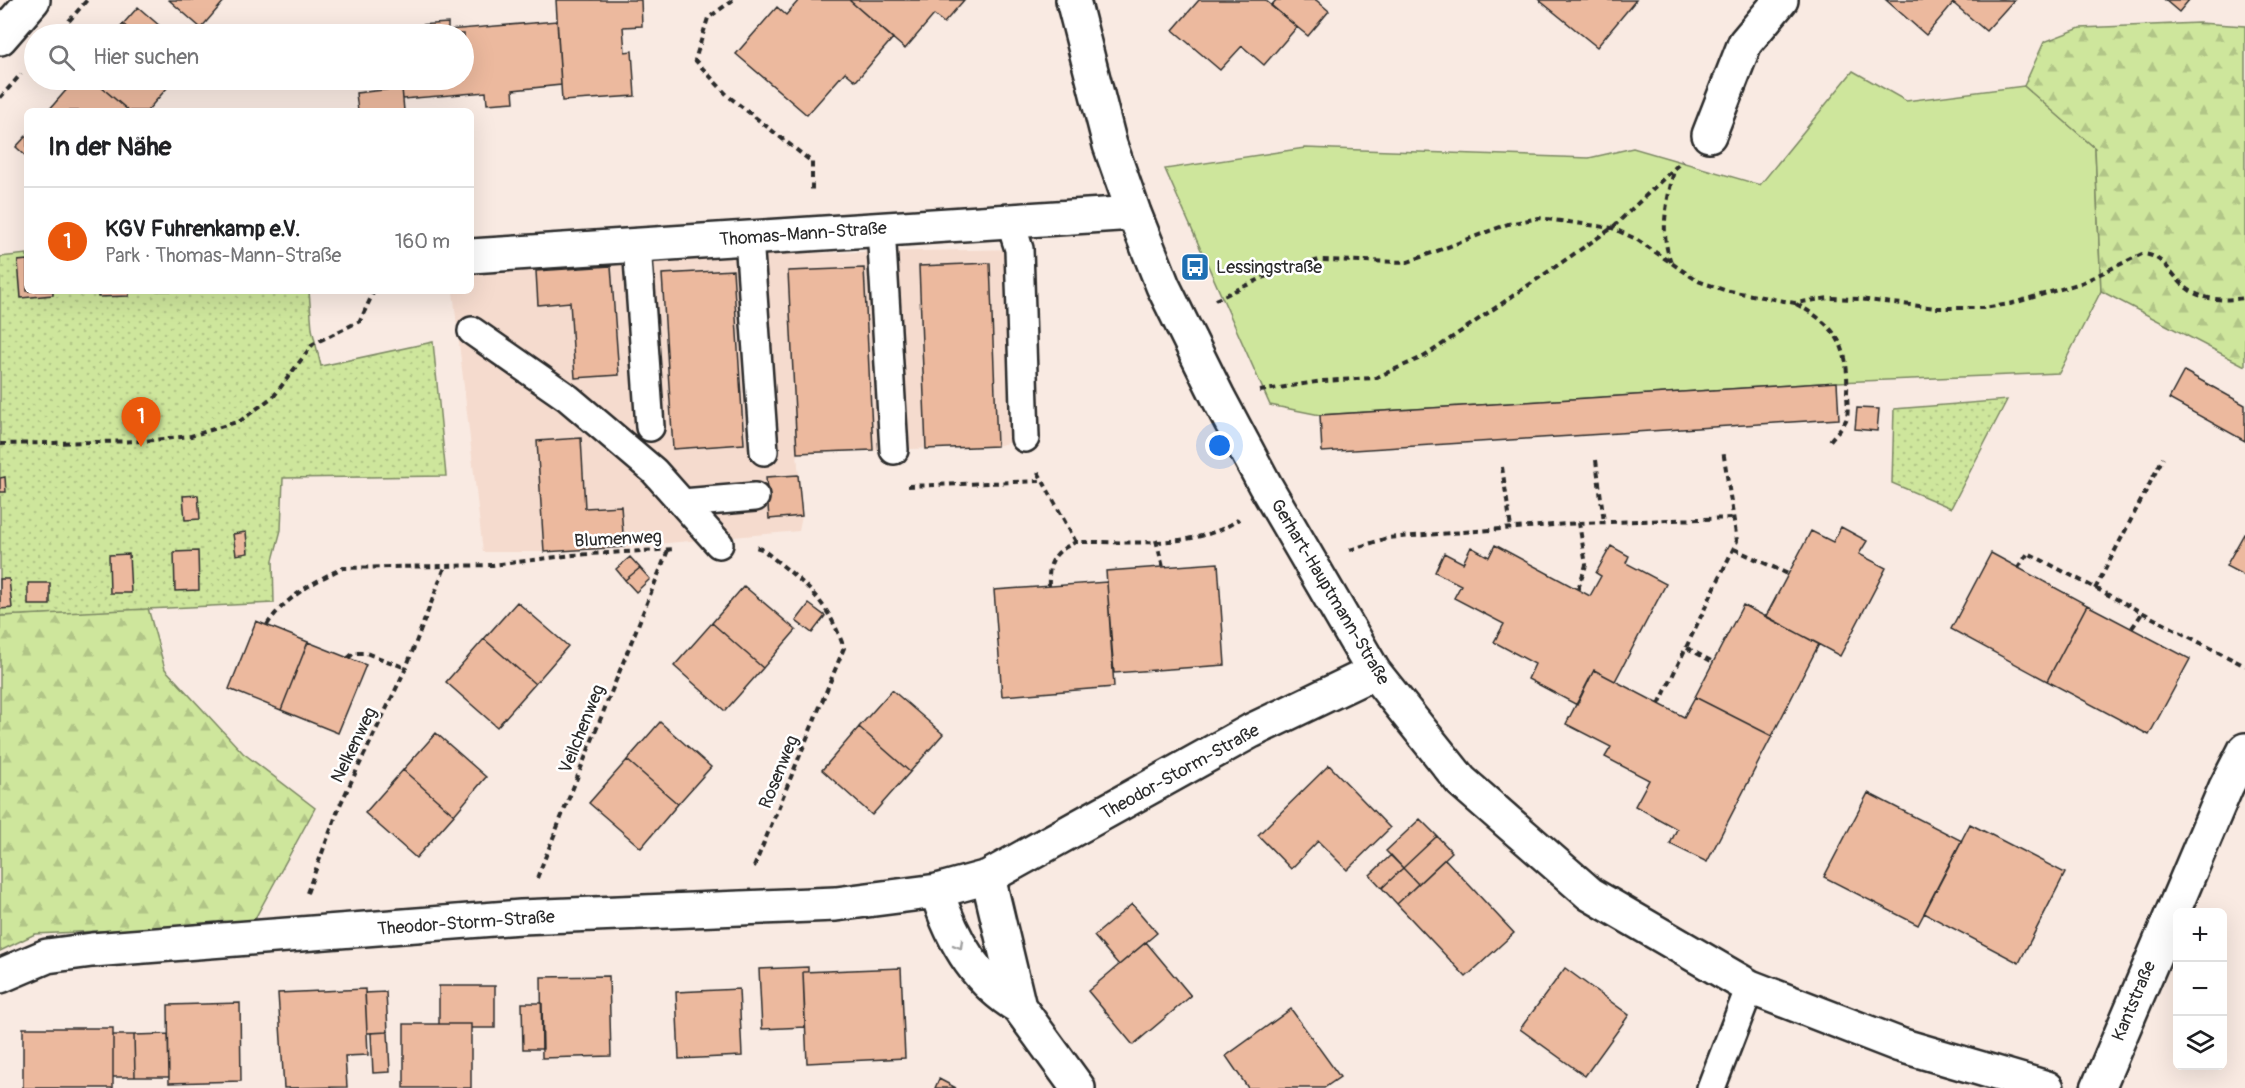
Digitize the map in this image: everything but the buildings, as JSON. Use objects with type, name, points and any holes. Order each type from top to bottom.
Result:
[{"type":"street","points":[[0,38],[33,0]]},
{"type":"street","name":"Gerhart-Hauptmann-Straße","points":[[1073,0],[1110,145],[1134,213],[1163,286],[1218,397],[1272,497],[1374,672],[1461,781],[1590,894],[1750,987],[1900,1045],[2047,1088]]},
{"type":"street","points":[[1709,135],[1745,43],[1781,0]]},
{"type":"street","name":"Thomas-Mann-Straße","points":[[474,256],[811,232],[1134,213]]},
{"type":"street","name":"Theodor-Storm-Straße","points":[[0,976],[47,956],[93,950],[295,937],[521,917],[836,904],[937,891],[988,877],[1251,731],[1374,672]]},
{"type":"street","name":"Kantstraße","points":[[2097,1088],[2226,787],[2245,750]]},
{"type":"street","points":[[988,877],[1018,1006],[1078,1088]]},
{"type":"street","points":[[937,891],[947,924],[964,955],[998,995],[1018,1006]]},
{"type":"lane","points":[[1010,221],[1019,249],[1025,438]]},
{"type":"lane","points":[[881,228],[894,450]]},
{"type":"lane","points":[[749,238],[764,451]]},
{"type":"lane","points":[[638,245],[650,427]]},
{"type":"lane","points":[[472,332],[568,398],[654,471],[719,544]]},
{"type":"lane","points":[[683,503],[755,497]]},
{"type":"lane","points":[[1711,1088],[1750,987]]},
{"type":"path","points":[[733,0],[708,18],[695,60],[728,96],[812,162],[811,232]]},
{"type":"path","points":[[0,98],[24,71]]},
{"type":"path","points":[[1218,397],[1322,381],[1375,378],[1425,356],[1612,228],[1709,135]]},
{"type":"path","points":[[1671,263],[1664,244],[1663,228],[1674,169]]},
{"type":"path","points":[[1179,318],[1270,274],[1319,260],[1408,262],[1508,225],[1539,218],[1612,228],[1636,238],[1698,281],[1724,290],[1795,303],[1829,298],[1936,308],[1983,308],[2019,302],[2081,283],[2142,254],[2160,260],[2183,285],[2200,296],[2216,300],[2245,298]]},
{"type":"path","points":[[0,444],[144,441],[191,436],[240,421],[274,396],[313,344],[360,321],[373,294]]},
{"type":"path","points":[[1795,303],[1809,311],[1829,328],[1844,347],[1848,376],[1846,419],[1829,442]]},
{"type":"path","points":[[1025,438],[1042,481],[1076,542]]},
{"type":"path","points":[[894,450],[894,478],[898,483],[906,486],[1042,481]]},
{"type":"path","points":[[1659,704],[1737,541],[1723,450]]},
{"type":"path","points":[[2095,589],[2163,458]]},
{"type":"path","points":[[1596,460],[1604,522]]},
{"type":"path","points":[[1502,467],[1511,528]]},
{"type":"path","points":[[1049,586],[1048,567],[1051,560],[1059,550],[1076,542],[1193,539],[1216,534],[1272,497]]},
{"type":"path","points":[[1311,564],[1387,538],[1604,522],[1734,518]]},
{"type":"path","points":[[1578,589],[1586,565],[1579,524]]},
{"type":"path","points":[[1156,540],[1163,567]]},
{"type":"path","name":"Blumenweg","points":[[267,625],[275,612],[324,577],[344,568],[493,565],[573,555],[668,550],[719,544],[747,545],[762,549],[815,592],[835,621],[844,648]]},
{"type":"path","points":[[1734,549],[1788,573]]},
{"type":"path","name":"Veilchenweg","points":[[521,917],[668,550]]},
{"type":"path","points":[[2018,568],[2028,553],[2245,666]]},
{"type":"path","name":"Nelkenweg","points":[[295,937],[312,873],[336,815],[406,669],[445,567]]},
{"type":"path","points":[[2132,628],[2143,612]]},
{"type":"path","name":"Rosenweg","points":[[738,907],[844,648]]},
{"type":"path","points":[[1687,648],[1713,662]]},
{"type":"path","points":[[348,658],[354,653],[366,653],[406,669]]},
{"type":"shaded area","points":[[1019,249],[1025,438],[997,446],[797,453],[802,516],[799,531],[624,547],[544,552],[483,552],[453,294],[474,294],[474,260]]},
{"type":"green space","points":[[2199,23],[2245,26],[2245,366],[2101,291],[2095,148],[2024,86],[2044,42],[2080,28]]},
{"type":"green space","points":[[1853,71],[1906,101],[2024,86],[2095,148],[2101,291],[2059,373],[1837,382],[1320,415],[1270,405],[1165,169],[1305,148],[1589,158],[1633,148],[1760,185]]},
{"type":"green space","points":[[24,254],[24,294],[309,294],[312,329],[321,366],[433,342],[446,476],[283,478],[281,530],[273,560],[274,603],[0,616],[0,257]]},
{"type":"green space","points":[[2007,400],[1951,508],[1892,483],[1894,409]]},
{"type":"green space","points":[[148,608],[165,669],[243,753],[315,808],[252,924],[35,934],[0,951],[0,616]]},
{"type":"place","name":"Lessingstraße","points":[[1195,267]]},
{"type":"place","name":"KGV Fuhrenkamp e.V.","points":[[141,447]]}]
